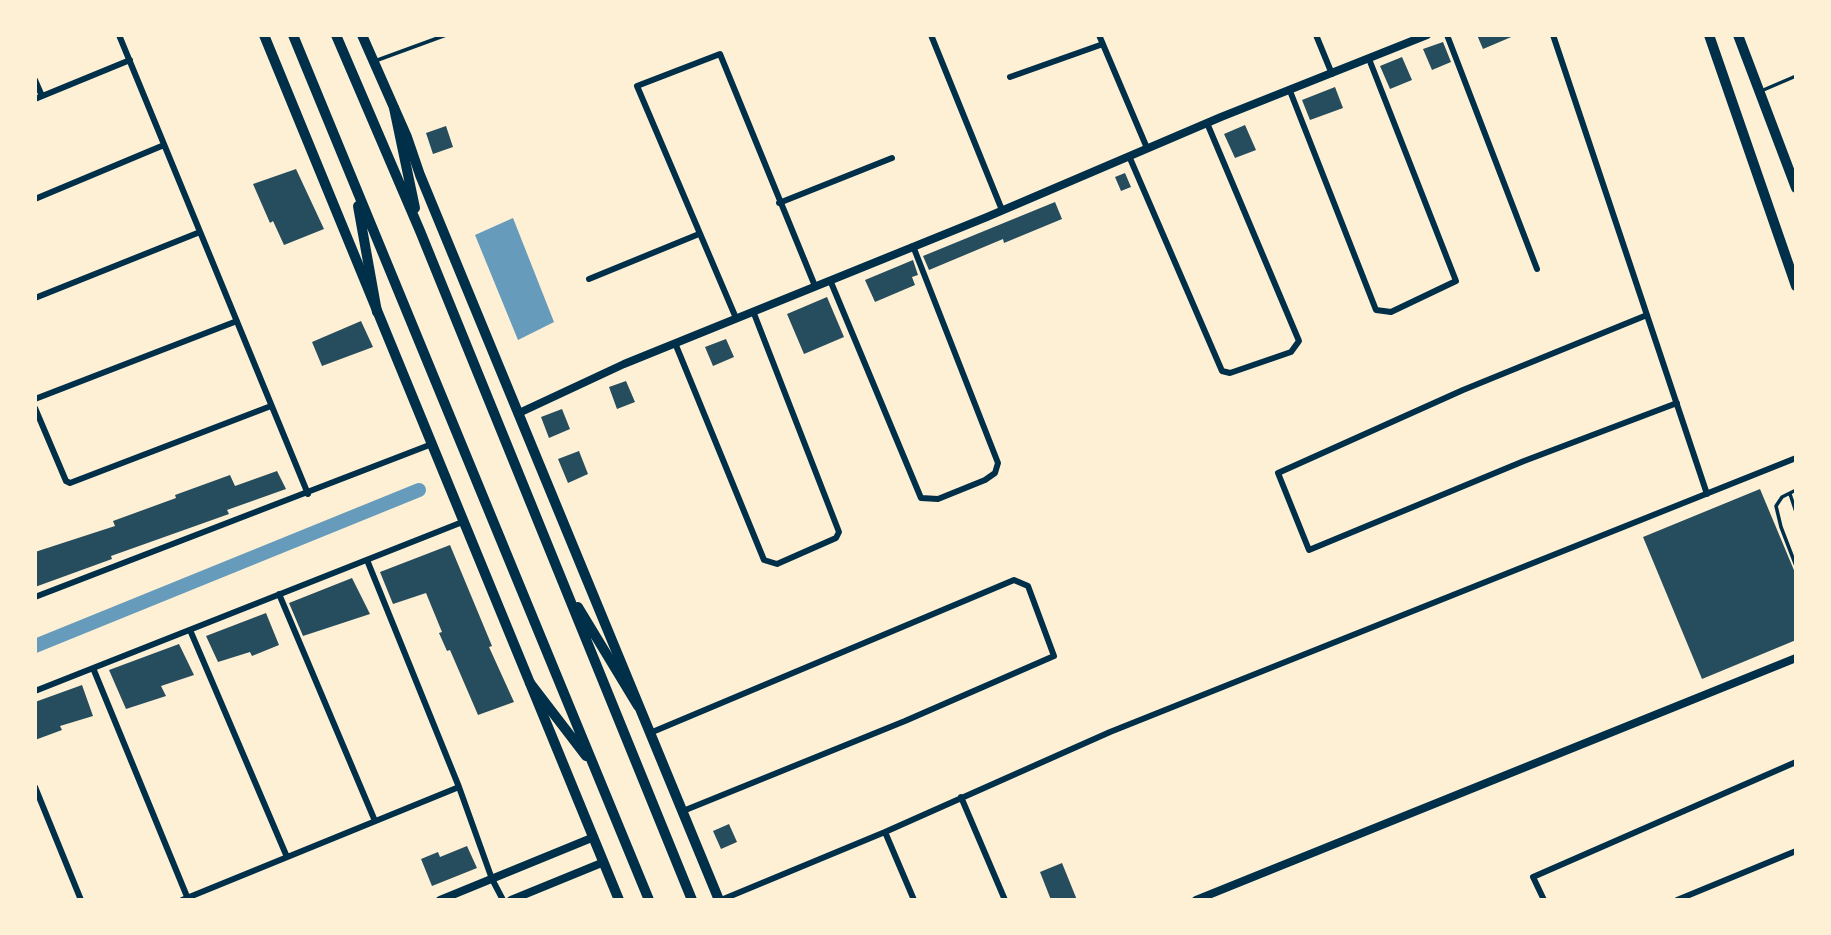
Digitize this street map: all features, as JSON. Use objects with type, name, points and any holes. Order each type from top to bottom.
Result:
[{"type":"highway","points":[[293,35],[649,900]]},
{"type":"highway","points":[[335,35],[420,231],[692,900]]},
{"type":"highway","points":[[394,108],[420,231]]},
{"type":"highway","points":[[354,183],[377,312]]},
{"type":"highway","points":[[561,580],[638,706]]},
{"type":"highway","points":[[530,682],[595,767]]},
{"type":"main road","points":[[264,35],[619,900]]},
{"type":"main road","points":[[362,35],[720,900]]},
{"type":"main road","points":[[1709,35],[1796,286]]},
{"type":"main road","points":[[1738,35],[1759,92],[1792,161],[1796,185]]},
{"type":"street","points":[[119,35],[308,494]]},
{"type":"street","points":[[931,35],[1002,210]]},
{"type":"street","points":[[1099,35],[1147,148]]},
{"type":"street","points":[[1316,35],[1332,74]]},
{"type":"street","points":[[519,413],[675,343],[1427,35]]},
{"type":"street","points":[[1447,35],[1537,269]]},
{"type":"street","points":[[1553,35],[1707,494]]},
{"type":"street","points":[[1010,77],[1103,44]]},
{"type":"street","points":[[736,318],[637,86],[720,54],[815,286]]},
{"type":"street","points":[[1290,91],[1376,310],[1391,312],[1456,281],[1369,59]]},
{"type":"street","points":[[35,80],[38,97],[130,60]]},
{"type":"street","points":[[1129,156],[1222,370],[1230,373],[1291,352],[1299,341],[1207,123]]},
{"type":"street","points":[[35,199],[164,145]]},
{"type":"street","points":[[779,203],[892,158]]},
{"type":"street","points":[[35,298],[200,232]]},
{"type":"street","points":[[589,279],[699,234]]},
{"type":"street","points":[[830,280],[921,498],[938,499],[985,480],[995,473],[998,463],[913,246]]},
{"type":"street","points":[[675,343],[764,560],[777,564],[836,538],[839,532],[752,311]]},
{"type":"street","points":[[1647,315],[1463,390],[1278,473],[1309,550],[1524,461],[1676,403]]},
{"type":"street","points":[[35,399],[237,321]]},
{"type":"street","points":[[35,408],[66,481],[70,483],[271,406]]},
{"type":"street","points":[[35,597],[432,444]]},
{"type":"street","points":[[720,900],[885,832],[1110,732],[1796,458]]},
{"type":"street","points":[[35,691],[465,522]]},
{"type":"street","points":[[367,560],[503,900]]},
{"type":"street","points":[[650,733],[1014,580],[1028,586],[1054,656],[892,726],[683,811]]},
{"type":"street","points":[[279,594],[374,821]]},
{"type":"street","points":[[190,630],[287,857]]},
{"type":"street","points":[[1196,900],[1796,658]]},
{"type":"street","points":[[93,668],[186,899],[459,787]]},
{"type":"street","points":[[1544,900],[1534,877],[1796,762]]},
{"type":"street","points":[[35,788],[81,900]]},
{"type":"street","points":[[961,797],[1005,900]]},
{"type":"street","points":[[885,832],[914,900]]},
{"type":"street","points":[[440,900],[594,838]]},
{"type":"street","points":[[1677,900],[1796,851]]},
{"type":"street","points":[[511,900],[604,862]]},
{"type":"lane","points":[[373,61],[446,35]]},
{"type":"lane","points":[[1759,92],[1796,76]]},
{"type":"lane","points":[[1796,490],[1782,497],[1776,506],[1776,514],[1796,566]]},
{"type":"lane","points":[[1789,493],[1796,512]]},
{"type":"water","points":[[513,218],[554,322],[518,340],[475,235]]},
{"type":"building","points":[[1477,35],[1516,35],[1483,49]]},
{"type":"building","points":[[1443,42],[1451,62],[1432,70],[1423,49]]},
{"type":"building","points":[[1402,57],[1412,80],[1390,89],[1380,66]]},
{"type":"building","points":[[1335,87],[1343,108],[1310,120],[1302,100]]},
{"type":"building","points":[[1245,125],[1256,150],[1235,158],[1224,134]]},
{"type":"building","points":[[446,126],[453,147],[433,154],[426,133]]},
{"type":"building","points":[[296,169],[324,229],[284,245],[273,221],[270,223],[253,184]]},
{"type":"building","points":[[1125,173],[1131,187],[1121,191],[1115,177]]},
{"type":"building","points":[[1055,202],[1062,219],[1004,243],[1003,239],[929,270],[923,256]]},
{"type":"building","points":[[913,260],[918,275],[912,277],[915,285],[875,302],[865,280]]},
{"type":"building","points":[[827,297],[844,337],[804,354],[787,314]]},
{"type":"building","points":[[361,321],[373,347],[322,366],[312,342]]},
{"type":"building","points":[[726,339],[734,357],[713,366],[705,347]]},
{"type":"building","points":[[626,381],[635,402],[617,409],[609,387]]},
{"type":"building","points":[[562,409],[570,429],[549,438],[541,417]]},
{"type":"building","points":[[579,451],[588,474],[568,483],[558,459]]},
{"type":"building","points":[[277,471],[286,489],[227,510],[229,514],[111,556],[112,559],[35,587],[35,552],[115,526],[113,521],[230,475],[235,486]]},
{"type":"building","points":[[1760,489],[1796,575],[1796,640],[1702,679],[1643,537]]},
{"type":"building","points":[[450,545],[492,646],[489,647],[514,702],[478,715],[450,650],[447,651],[439,633],[442,632],[426,593],[393,604],[380,572]]},
{"type":"building","points":[[352,578],[370,614],[303,636],[289,603]]},
{"type":"building","points":[[266,613],[279,645],[252,656],[250,652],[218,662],[206,636]]},
{"type":"building","points":[[179,644],[194,675],[161,686],[166,696],[126,709],[109,670]]},
{"type":"building","points":[[82,685],[93,716],[60,726],[62,730],[35,740],[35,702]]},
{"type":"building","points":[[729,824],[737,842],[721,849],[713,831]]},
{"type":"building","points":[[467,846],[477,868],[432,886],[421,859],[438,852],[440,857]]},
{"type":"building","points":[[1062,863],[1077,900],[1051,900],[1040,872]]},
{"type":"waterway","points":[[35,646],[419,490]]}]
